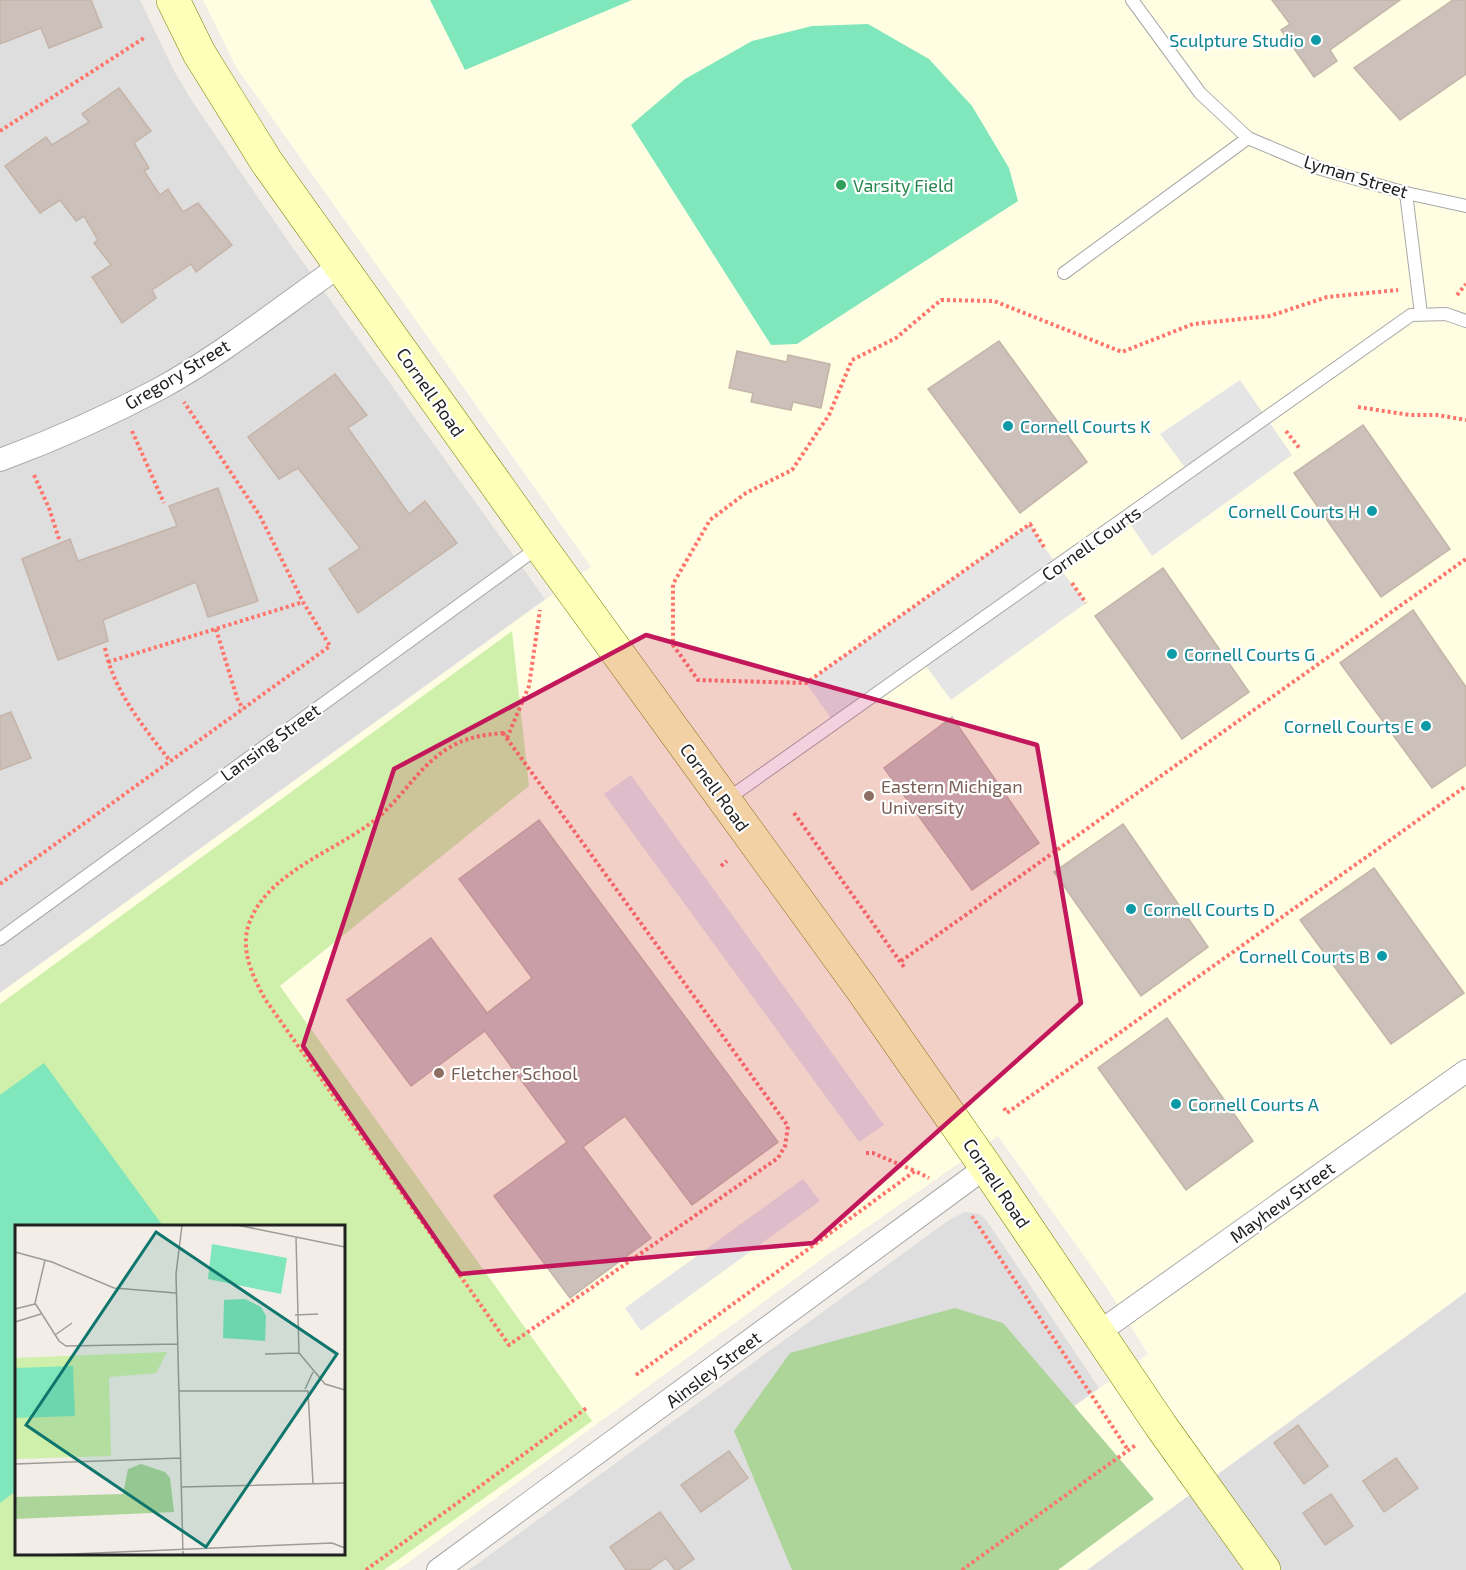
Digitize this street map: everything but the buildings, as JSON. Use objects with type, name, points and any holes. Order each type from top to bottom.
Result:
[{"type":"street","name":"Cornell Road","points":[[173,0],[198,52],[260,151],[540,546],[861,988],[986,1167],[1161,1426],[1264,1570]]},
{"type":"street","name":"Gregory Street","points":[[0,460],[59,436],[159,388],[225,346],[341,265]]},
{"type":"street","name":"Mayhew Street","points":[[1098,1333],[1466,1071]]},
{"type":"street","name":"Ainsley Street","points":[[438,1570],[986,1167]]},
{"type":"lane","points":[[1064,273],[1248,138],[1200,93],[1132,0]]},
{"type":"lane","name":"Lyman Street","points":[[1248,138],[1321,169],[1466,206]]},
{"type":"lane","points":[[1406,192],[1421,314]]},
{"type":"lane","name":"Cornell Courts","points":[[725,801],[1411,315],[1446,314],[1466,321]]},
{"type":"lane","name":"Lansing Street","points":[[0,939],[540,546]]},
{"type":"path","points":[[0,131],[144,38]]},
{"type":"path","points":[[1454,299],[1466,284]]},
{"type":"path","points":[[1044,547],[1030,524],[806,683],[698,680],[673,645],[673,584],[710,520],[746,493],[792,470],[829,415],[852,360],[896,338],[941,300],[994,301],[1122,352],[1194,324],[1270,316],[1327,297],[1402,289]]},
{"type":"path","points":[[0,885],[330,646],[303,602],[260,516],[182,399]]},
{"type":"path","points":[[1358,407],[1466,420]]},
{"type":"path","points":[[131,430],[164,503]]},
{"type":"path","points":[[1286,431],[1300,449]]},
{"type":"path","points":[[34,474],[49,508],[60,542]]},
{"type":"path","points":[[901,961],[1466,560]]},
{"type":"path","points":[[1072,582],[1086,603]]},
{"type":"path","points":[[108,662],[303,602]]},
{"type":"path","points":[[507,738],[529,686],[540,610]]},
{"type":"path","points":[[216,629],[237,698],[243,709]]},
{"type":"path","points":[[105,648],[108,662],[131,710],[170,761]]},
{"type":"path","points":[[503,733],[507,738],[788,1126],[785,1146],[778,1158],[509,1346],[265,999],[253,976],[246,954],[249,922],[262,900],[289,876],[383,814],[424,766],[447,749],[475,736],[503,733]]},
{"type":"path","points":[[1004,1108],[1007,1113],[1466,786]]},
{"type":"path","points":[[794,813],[904,967]]},
{"type":"path","points":[[721,866],[727,861]]},
{"type":"path","points":[[866,1153],[873,1153],[930,1178]]},
{"type":"path","points":[[636,1375],[915,1171]]},
{"type":"path","points":[[972,1216],[1128,1450]]},
{"type":"path","points":[[366,1570],[588,1407]]},
{"type":"path","points":[[962,1570],[1137,1444]]},
{"type":"highlighted area","points":[[646,635],[1037,745],[1081,1003],[813,1243],[460,1274],[303,1046],[394,769]]},
{"type":"shaded area","points":[[0,0],[140,0],[174,71],[194,104],[290,244],[545,599],[0,993]]},
{"type":"shaded area","name":"Eastern Michigan University","points":[[203,0],[1466,0],[1466,1292],[1087,1570],[845,1570],[1148,1354],[1107,1288],[998,1136],[826,1256],[398,1570],[177,1570],[345,1555],[345,1225],[15,1225],[15,1555],[0,1570],[0,993],[591,567],[236,67]]},
{"type":"shaded area","points":[[1240,380],[1292,455],[1152,556],[1126,518],[1189,473],[1160,434]]},
{"type":"shaded area","points":[[1030,524],[1044,547],[1086,603],[951,700],[923,662],[835,724],[806,683]]},
{"type":"shaded area","points":[[631,775],[884,1125],[859,1142],[604,794]]},
{"type":"shaded area","points":[[803,1179],[820,1201],[641,1331],[625,1308]]},
{"type":"shaded area","points":[[965,1212],[980,1214],[987,1221],[1099,1388],[845,1570],[469,1570],[949,1220]]},
{"type":"shaded area","points":[[1466,1292],[1466,1570],[1087,1570],[1407,1336]]},
{"type":"green space","points":[[430,0],[632,0],[465,70]]},
{"type":"green space","name":"Varsity Field","points":[[868,24],[929,59],[972,106],[1009,168],[1018,201],[797,344],[771,345],[631,125],[685,79],[752,41],[812,26]]},
{"type":"green space","points":[[512,631],[529,786],[280,986],[592,1421],[384,1570],[0,1570],[0,1004]]},
{"type":"green space","points":[[44,1063],[162,1225],[15,1225],[15,1492],[0,1503],[0,1095]]},
{"type":"green space","points":[[955,1308],[1003,1323],[1154,1499],[1058,1570],[792,1570],[734,1431],[790,1353]]},
{"type":"place","name":"Sculpture Studio","points":[[1316,40]]},
{"type":"place","name":"Varsity Field","points":[[841,185]]},
{"type":"place","name":"Cornell Courts K","points":[[1008,426]]},
{"type":"place","name":"Cornell Courts H","points":[[1372,511]]},
{"type":"place","name":"Cornell Courts G","points":[[1172,654]]},
{"type":"place","name":"Cornell Courts E","points":[[1426,726]]},
{"type":"place","name":"Eastern Michigan University","points":[[869,796]]},
{"type":"place","name":"Cornell Courts D","points":[[1131,909]]},
{"type":"place","name":"Cornell Courts B","points":[[1382,956]]},
{"type":"place","name":"Fletcher School","points":[[439,1073]]},
{"type":"place","name":"Cornell Courts A","points":[[1176,1104]]}]
